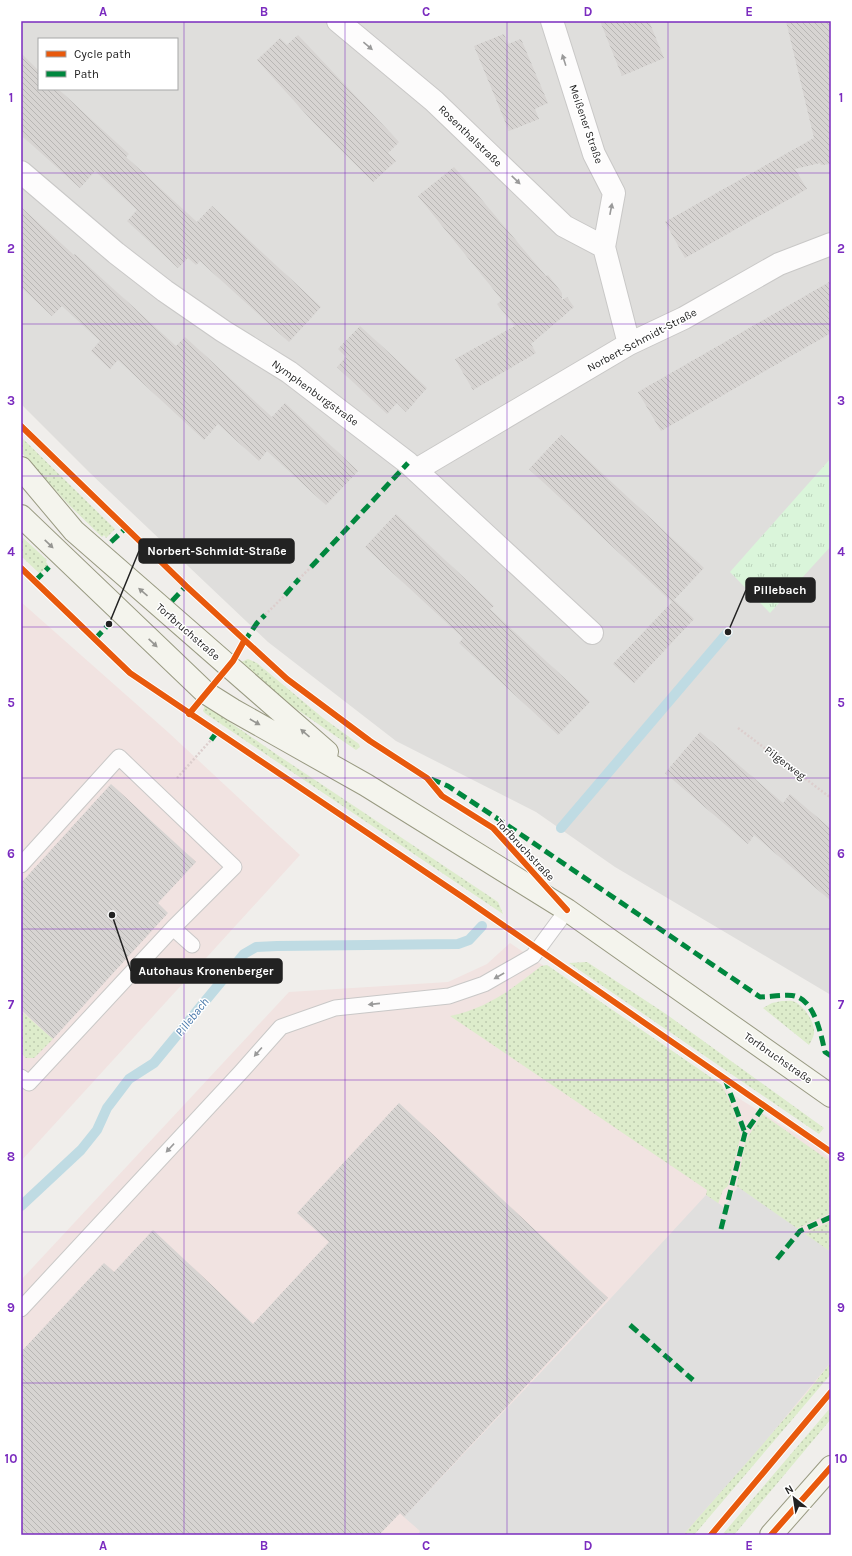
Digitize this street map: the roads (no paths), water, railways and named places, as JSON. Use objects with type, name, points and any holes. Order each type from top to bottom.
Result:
[{"type":"main road","name":"Torfbruchstraße","points":[[21,468],[74,531],[228,667],[366,785]]},
{"type":"main road","points":[[21,488],[74,531]]},
{"type":"main road","name":"Torfbruchstraße","points":[[21,516],[206,693],[233,710],[366,785],[567,910],[831,1096]]},
{"type":"main road","points":[[771,1535],[831,1468]]},
{"type":"street","name":"Rosenthalstraße","points":[[338,21],[434,101],[564,226],[604,247]]},
{"type":"street","name":"Meißener Straße","points":[[552,21],[594,154],[614,193],[604,247],[629,344]]},
{"type":"street","name":"Nymphenburgstraße","points":[[21,172],[116,253],[165,291],[223,331],[290,372],[416,470],[592,633]]},
{"type":"street","name":"Norbert-Schmidt-Straße","points":[[416,470],[629,344],[684,318],[779,264],[831,244]]},
{"type":"lane","points":[[21,866],[119,757],[234,867],[173,928],[29,1083],[21,1077]]},
{"type":"lane","points":[[21,1309],[241,1072],[280,1027],[335,1008],[449,996],[484,984],[533,956],[567,910]]},
{"type":"lane","points":[[173,928],[192,945]]},
{"type":"waterway","name":"Pillebach","points":[[561,828],[728,632]]},
{"type":"waterway","name":"Pillebach","points":[[21,1206],[81,1150],[97,1130],[107,1108],[129,1079],[154,1063],[244,954],[256,947],[277,946],[458,944],[469,940],[482,926]]},
{"type":"place","name":"Norbert-Schmidt-Straße","points":[[109,624]]},
{"type":"place","name":"Pillebach","points":[[728,632]]},
{"type":"place","name":"Autohaus Kronenberger","points":[[112,915]]}]
